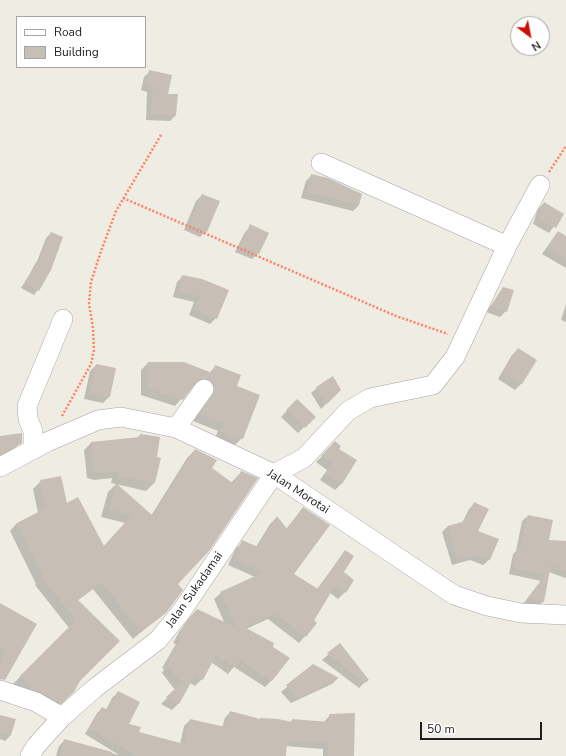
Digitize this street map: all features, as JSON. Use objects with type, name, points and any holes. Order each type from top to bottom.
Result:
[{"type":"street","points":[[321,163],[507,246]]},
{"type":"street","points":[[274,474],[304,458],[348,411],[370,398],[433,385],[455,357],[507,246],[540,185]]},
{"type":"street","points":[[40,446],[28,419],[27,406],[62,319]]},
{"type":"street","points":[[176,428],[204,389]]},
{"type":"street","name":"Jalan Morotai","points":[[0,468],[40,446],[98,420],[121,417],[176,428],[274,474],[454,596],[487,606],[521,613],[566,615]]},
{"type":"street","name":"Jalan Sukadamai","points":[[30,756],[35,747],[62,717],[95,688],[158,640],[182,612],[274,474]]},
{"type":"street","points":[[0,690],[36,702],[62,717]]},
{"type":"path","points":[[40,446],[91,364],[94,350],[93,328],[89,304],[91,282],[116,211],[161,136]]},
{"type":"path","points":[[540,185],[566,146]]},
{"type":"path","points":[[123,198],[396,316],[463,340]]},
{"type":"building","points":[[149,70],[172,75],[168,94],[178,94],[176,115],[151,114],[153,86],[146,84]]},
{"type":"building","points":[[311,174],[328,178],[362,194],[359,205],[307,192]]},
{"type":"building","points":[[202,194],[220,201],[207,232],[189,224]]},
{"type":"building","points":[[544,202],[564,214],[556,228],[539,218]]},
{"type":"building","points":[[250,224],[269,233],[259,254],[240,246]]},
{"type":"building","points":[[558,231],[566,236],[566,259],[547,247]]},
{"type":"building","points":[[51,232],[63,237],[51,270],[39,291],[25,283],[36,262],[38,263]]},
{"type":"building","points":[[182,275],[202,279],[229,290],[217,319],[194,309],[200,296],[178,291]]},
{"type":"building","points":[[503,287],[514,290],[507,312],[491,306]]},
{"type":"building","points":[[518,348],[537,360],[522,384],[503,373]]},
{"type":"building","points":[[148,362],[184,362],[212,373],[215,365],[241,375],[237,386],[260,395],[243,439],[221,431],[224,423],[199,414],[215,390],[211,380],[205,378],[199,379],[183,400],[148,388]]},
{"type":"building","points":[[96,364],[116,368],[110,397],[90,393]]},
{"type":"building","points":[[333,376],[341,390],[327,404],[316,387]]},
{"type":"building","points":[[297,399],[316,417],[305,428],[286,410]]},
{"type":"building","points":[[22,433],[22,443],[0,455],[0,436]]},
{"type":"building","points":[[140,434],[160,437],[157,457],[161,458],[155,483],[118,476],[119,471],[102,473],[94,471],[91,442],[140,437]]},
{"type":"building","points":[[335,441],[341,446],[339,449],[357,460],[342,484],[325,474],[332,463],[321,456]]},
{"type":"building","points":[[195,449],[217,460],[212,468],[234,484],[241,471],[258,478],[209,551],[178,584],[183,590],[166,613],[141,632],[102,582],[78,600],[120,641],[80,681],[74,692],[61,704],[41,692],[30,689],[31,683],[19,677],[76,620],[42,577],[43,576],[17,523],[46,508],[40,480],[61,476],[67,503],[78,497],[104,546],[132,515],[109,509],[116,483],[153,516]]},
{"type":"building","points":[[474,502],[489,509],[478,531],[499,539],[490,560],[476,555],[458,560],[448,526],[465,521]]},
{"type":"building","points":[[303,507],[330,525],[294,574],[318,589],[345,550],[354,556],[344,572],[354,580],[346,593],[335,586],[314,620],[317,623],[306,637],[275,613],[244,627],[274,643],[273,647],[290,658],[272,681],[240,660],[235,667],[216,655],[203,680],[195,675],[179,704],[166,697],[182,683],[168,666],[170,662],[168,661],[182,637],[179,636],[185,624],[197,609],[237,628],[220,592],[264,572],[234,559],[242,540],[258,547],[277,516],[287,529]]},
{"type":"building","points":[[528,515],[553,520],[549,540],[566,541],[566,571],[551,565],[544,602],[527,599],[545,575],[514,568],[518,547],[521,548]]},
{"type":"building","points":[[0,603],[37,624],[5,680],[0,679],[0,662],[6,649],[0,648]]},
{"type":"building","points":[[340,643],[369,680],[365,683],[327,653]]},
{"type":"building","points":[[313,664],[339,678],[297,698],[286,685]]},
{"type":"building","points":[[118,691],[140,702],[129,724],[141,727],[139,732],[184,744],[190,719],[225,727],[230,711],[260,719],[278,719],[292,722],[292,719],[329,722],[329,714],[355,713],[354,756],[328,756],[328,743],[287,741],[286,756],[137,756],[90,728],[102,707],[108,710]]},
{"type":"building","points":[[0,715],[16,719],[11,735],[0,732]]},
{"type":"building","points":[[64,739],[112,752],[111,756],[60,756]]}]
